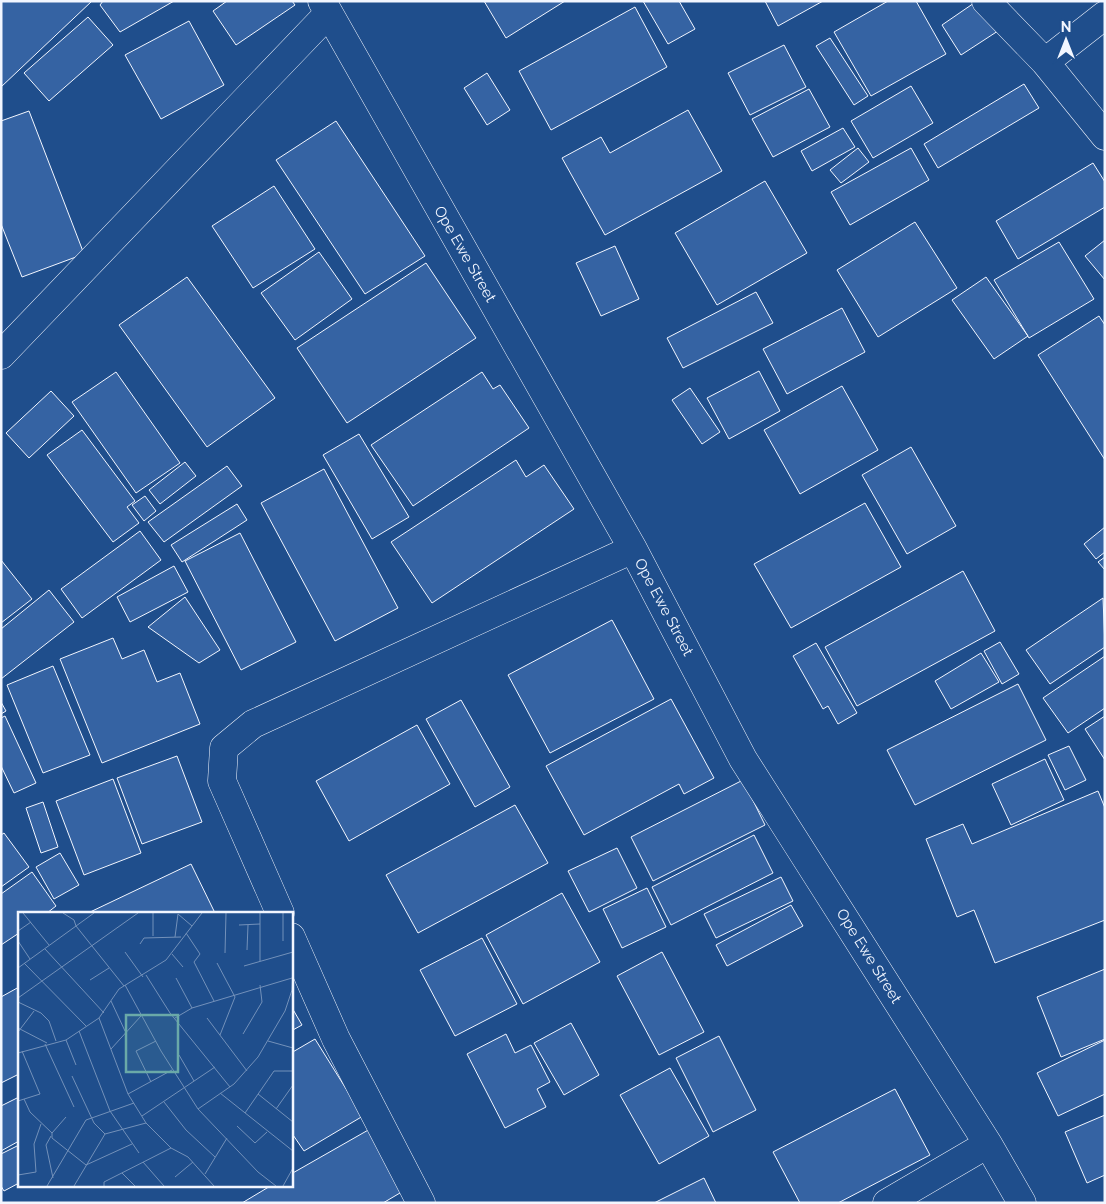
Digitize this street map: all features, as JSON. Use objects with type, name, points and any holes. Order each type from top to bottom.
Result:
[{"type":"street","points":[[986,1],[1045,62],[1105,136]]},
{"type":"street","points":[[2,351],[325,8]]},
{"type":"street","name":"Ope Ewe Street","points":[[325,8],[633,549],[743,759],[988,1144],[1022,1203]]},
{"type":"street","points":[[1045,62],[1105,15]]},
{"type":"street","points":[[280,912],[222,781],[224,748],[253,724],[633,549]]},
{"type":"street","points":[[292,939],[336,1039],[421,1203]]},
{"type":"street","points":[[887,1203],[988,1144]]},
{"type":"building","points":[[1,1],[92,1],[1,87]]},
{"type":"building","points":[[103,1],[174,1],[120,32],[100,5]]},
{"type":"building","points":[[227,1],[292,1],[295,5],[236,45],[213,11]]},
{"type":"building","points":[[484,1],[565,1],[506,38]]},
{"type":"building","points":[[643,1],[679,1],[695,29],[668,44]]},
{"type":"building","points":[[765,1],[823,1],[778,26]]},
{"type":"building","points":[[888,1],[916,1],[946,54],[871,96],[834,32]]},
{"type":"building","points":[[977,1],[1001,29],[961,55],[942,25]]},
{"type":"building","points":[[635,7],[667,67],[551,130],[519,71]]},
{"type":"building","points":[[88,17],[113,45],[49,101],[24,73]]},
{"type":"building","points":[[189,21],[224,85],[161,119],[125,55]]},
{"type":"building","points":[[830,38],[868,96],[854,105],[816,46]]},
{"type":"building","points":[[784,45],[806,87],[750,115],[728,73]]},
{"type":"building","points":[[487,73],[510,110],[487,125],[464,88]]},
{"type":"building","points":[[1024,84],[1039,108],[938,168],[924,144]]},
{"type":"building","points":[[911,86],[933,123],[873,158],[851,121]]},
{"type":"building","points":[[809,89],[830,127],[773,157],[752,119]]},
{"type":"building","points":[[688,110],[722,171],[605,235],[562,158],[601,137],[610,153]]},
{"type":"building","points":[[29,111],[84,254],[22,277],[1,224],[1,121]]},
{"type":"building","points":[[336,121],[425,256],[365,294],[276,160]]},
{"type":"building","points":[[843,128],[855,147],[812,171],[801,151]]},
{"type":"building","points":[[858,148],[869,162],[841,183],[830,170]]},
{"type":"building","points":[[911,148],[929,180],[850,225],[831,192]]},
{"type":"building","points":[[1093,163],[1105,182],[1105,207],[1018,259],[996,221]]},
{"type":"building","points":[[765,181],[807,253],[717,305],[675,233]]},
{"type":"building","points":[[274,186],[315,249],[253,288],[212,226]]},
{"type":"building","points":[[915,222],[957,288],[878,337],[837,270]]},
{"type":"building","points":[[1105,240],[1105,280],[1085,256]]},
{"type":"building","points":[[1059,242],[1094,299],[1029,338],[994,280]]},
{"type":"building","points":[[615,246],[639,299],[601,316],[576,263]]},
{"type":"building","points":[[319,252],[352,299],[295,340],[261,293]]},
{"type":"building","points":[[426,263],[476,338],[347,423],[297,348]]},
{"type":"building","points":[[187,277],[275,398],[207,447],[119,325]]},
{"type":"building","points":[[986,277],[1028,336],[994,359],[952,300]]},
{"type":"building","points":[[756,292],[773,323],[683,368],[667,338]]},
{"type":"building","points":[[842,308],[865,352],[787,394],[763,349]]},
{"type":"building","points":[[1099,316],[1105,325],[1105,460],[1038,355]]},
{"type":"building","points":[[759,371],[780,411],[729,439],[707,398]]},
{"type":"building","points":[[116,372],[180,463],[136,493],[72,402]]},
{"type":"building","points":[[482,372],[493,389],[500,385],[529,428],[413,506],[371,445]]},
{"type":"building","points":[[842,386],[878,450],[800,494],[764,430]]},
{"type":"building","points":[[690,388],[720,432],[702,444],[672,400]]},
{"type":"building","points":[[51,391],[74,416],[29,458],[6,433]]},
{"type":"building","points":[[82,430],[135,501],[127,507],[139,523],[113,542],[47,455]]},
{"type":"building","points":[[359,434],[409,517],[372,539],[323,455]]},
{"type":"building","points":[[911,447],[956,526],[907,554],[862,475]]},
{"type":"building","points":[[516,460],[526,477],[544,465],[574,509],[432,603],[391,542]]},
{"type":"building","points":[[185,462],[196,476],[160,504],[149,490]]},
{"type":"building","points":[[227,466],[242,486],[164,542],[148,522]]},
{"type":"building","points":[[324,469],[398,608],[335,641],[261,503]]},
{"type":"building","points":[[145,496],[156,511],[144,521],[132,505]]},
{"type":"building","points":[[865,503],[901,567],[791,628],[754,564]]},
{"type":"building","points":[[237,504],[247,520],[182,562],[171,545]]},
{"type":"building","points":[[1105,527],[1105,552],[1096,559],[1084,544]]},
{"type":"building","points":[[140,531],[161,560],[82,618],[61,589]]},
{"type":"building","points":[[240,533],[296,642],[241,670],[185,561]]},
{"type":"building","points":[[1105,557],[1105,570],[1098,562]]},
{"type":"building","points":[[1,560],[32,599],[1,623]]},
{"type":"building","points":[[174,566],[188,592],[130,622],[117,597]]},
{"type":"building","points":[[963,571],[995,631],[857,706],[825,647]]},
{"type":"building","points":[[49,590],[74,622],[1,679],[1,629]]},
{"type":"building","points":[[185,597],[220,650],[199,663],[148,627]]},
{"type":"building","points":[[1103,598],[1105,647],[1050,684],[1026,650]]},
{"type":"building","points":[[612,620],[654,699],[550,753],[508,675]]},
{"type":"building","points":[[113,638],[122,659],[144,650],[157,682],[180,673],[200,724],[102,763],[60,659]]},
{"type":"building","points":[[1000,642],[1019,674],[1002,684],[984,651]]},
{"type":"building","points":[[816,643],[857,713],[838,724],[828,706],[823,709],[793,656]]},
{"type":"building","points":[[981,653],[999,682],[951,709],[935,681]]},
{"type":"building","points":[[1105,656],[1105,708],[1068,733],[1043,698]]},
{"type":"building","points":[[53,666],[90,755],[43,773],[7,685]]},
{"type":"building","points":[[1018,684],[1046,740],[915,805],[887,750]]},
{"type":"building","points":[[671,699],[714,778],[684,794],[679,784],[584,835],[546,766]]},
{"type":"building","points":[[461,700],[510,787],[475,807],[426,719]]},
{"type":"building","points":[[1,702],[6,711],[1,714]]},
{"type":"building","points":[[5,716],[36,783],[14,793],[1,766],[1,718]]},
{"type":"building","points":[[1105,716],[1105,760],[1085,729]]},
{"type":"building","points":[[417,725],[450,784],[349,841],[316,781]]},
{"type":"building","points":[[1069,746],[1086,780],[1065,790],[1048,755]]},
{"type":"building","points":[[177,756],[202,822],[142,844],[117,778]]},
{"type":"building","points":[[1045,759],[1064,800],[1011,825],[992,784]]},
{"type":"building","points":[[113,779],[141,853],[84,875],[56,801]]},
{"type":"building","points":[[743,780],[765,825],[653,881],[631,837]]},
{"type":"building","points":[[1098,791],[1105,808],[1105,920],[995,963],[974,910],[957,917],[926,839],[963,824],[972,844]]},
{"type":"building","points":[[43,802],[58,847],[41,853],[26,808]]},
{"type":"building","points":[[515,805],[548,863],[418,933],[386,875]]},
{"type":"building","points":[[4,833],[29,867],[1,887],[1,835]]},
{"type":"building","points":[[754,835],[773,873],[671,925],[652,887]]},
{"type":"building","points":[[617,848],[637,888],[589,912],[568,871]]},
{"type":"building","points":[[60,853],[79,885],[54,899],[36,867]]},
{"type":"building","points":[[191,864],[215,912],[90,912]]},
{"type":"building","points":[[32,872],[56,906],[48,912],[18,912],[18,934],[1,945],[1,894]]},
{"type":"building","points":[[781,877],[793,901],[716,938],[704,914]]},
{"type":"building","points":[[647,888],[666,927],[622,948],[603,909]]},
{"type":"building","points":[[562,893],[600,962],[523,1004],[486,935]]},
{"type":"building","points":[[791,905],[803,926],[727,966],[716,945]]},
{"type":"building","points":[[482,938],[517,1004],[455,1036],[420,970]]},
{"type":"building","points":[[662,952],[704,1032],[659,1055],[617,976]]},
{"type":"building","points":[[1105,969],[1105,1039],[1061,1057],[1037,997]]},
{"type":"building","points":[[18,988],[18,1074],[1,1083],[1,997]]},
{"type":"building","points":[[292,1008],[302,1025],[292,1030]]},
{"type":"building","points":[[571,1023],[599,1075],[564,1095],[534,1043]]},
{"type":"building","points":[[506,1034],[515,1053],[531,1045],[550,1082],[537,1089],[546,1107],[505,1128],[467,1054]]},
{"type":"building","points":[[719,1036],[756,1110],[713,1132],[676,1058]]},
{"type":"building","points":[[315,1039],[363,1116],[304,1151],[292,1133],[292,1052]]},
{"type":"building","points":[[1105,1040],[1105,1094],[1058,1116],[1037,1073]]},
{"type":"building","points":[[670,1068],[709,1136],[659,1164],[620,1095]]},
{"type":"building","points":[[895,1089],[930,1155],[838,1203],[800,1203],[773,1152]]},
{"type":"building","points":[[18,1098],[18,1142],[1,1151],[1,1106]]},
{"type":"building","points":[[1105,1115],[1105,1175],[1087,1183],[1065,1132]]},
{"type":"building","points":[[370,1129],[405,1190],[383,1203],[242,1203],[270,1186],[292,1186],[292,1173]]},
{"type":"building","points":[[18,1146],[18,1184],[4,1191],[1,1186],[1,1154]]},
{"type":"building","points":[[704,1178],[716,1203],[654,1203]]}]
